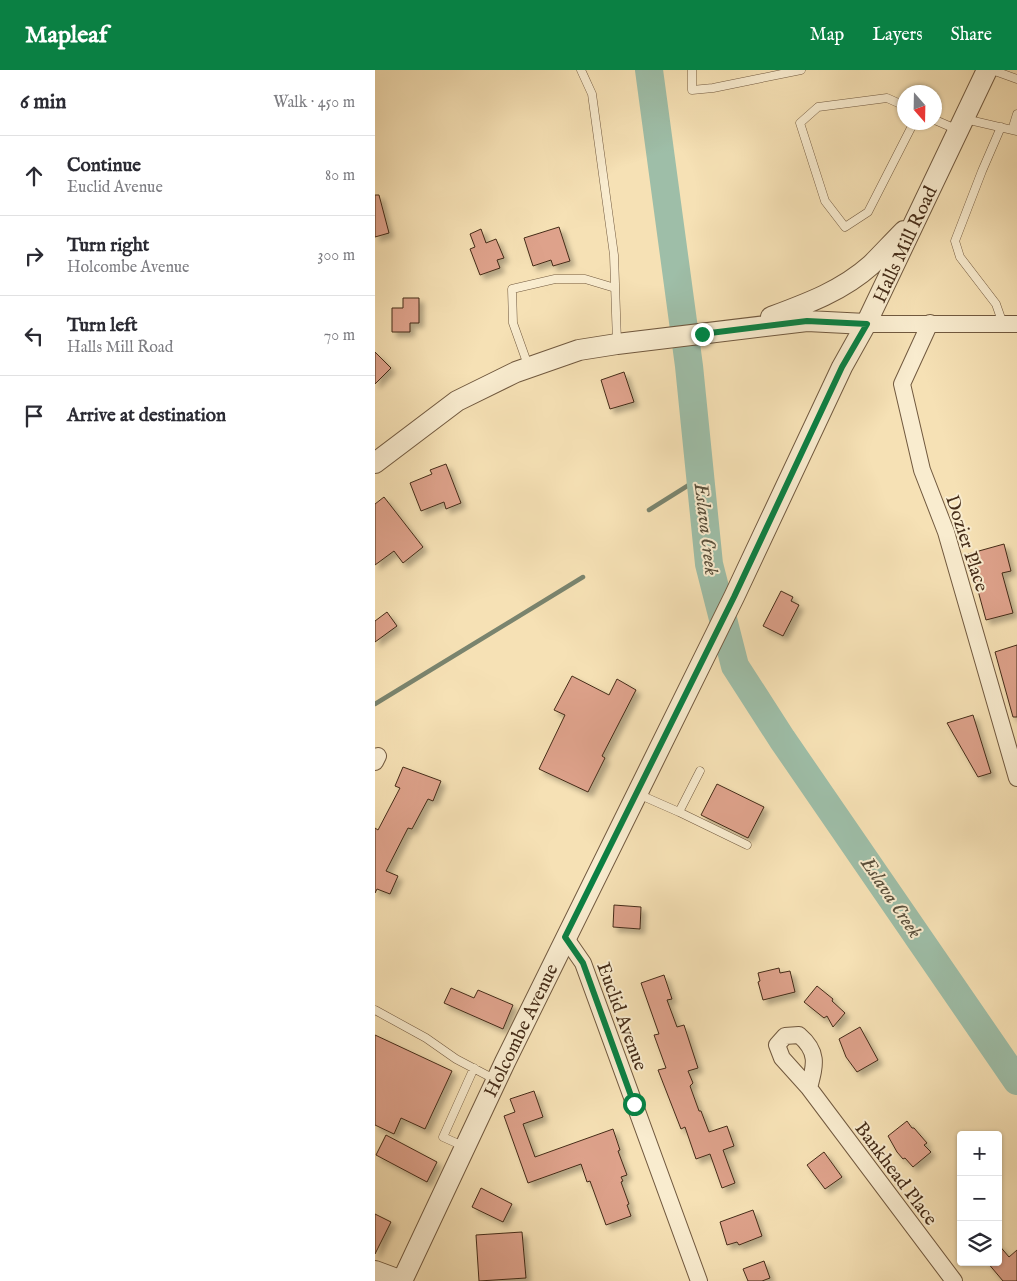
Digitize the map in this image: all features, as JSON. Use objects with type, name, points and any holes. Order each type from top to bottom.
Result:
[{"type":"street","name":"Halls Mill Road","points":[[375,463],[457,401],[516,372],[579,350],[807,321],[867,324],[987,70]]},
{"type":"street","points":[[733,331],[815,301],[841,287],[870,266],[915,219]]},
{"type":"street","name":"Dozier Place","points":[[930,323],[902,384],[922,470],[945,532],[1017,778]]},
{"type":"street","points":[[867,324],[1010,325]]},
{"type":"street","name":"Holcombe Avenue","points":[[402,1281],[565,937],[734,597],[842,367],[867,324]]},
{"type":"street","name":"Euclid Avenue","points":[[565,937],[583,963],[699,1281]]},
{"type":"street","name":"Bankhead Place","points":[[809,1088],[954,1281]]},
{"type":"street","points":[[375,1271],[402,1281]]},
{"type":"lane","points":[[581,70],[592,94],[614,255],[617,344]]},
{"type":"lane","points":[[691,70],[692,90],[713,88],[801,70]]},
{"type":"lane","points":[[992,70],[1017,79]]},
{"type":"lane","points":[[897,102],[887,98],[819,108],[800,123],[825,201],[845,227],[868,212],[910,130]]},
{"type":"lane","points":[[942,121],[1014,130],[1017,114]]},
{"type":"lane","points":[[1001,127],[955,241],[960,257],[1010,325]]},
{"type":"lane","points":[[529,368],[513,323],[512,289],[555,278],[585,279],[615,288]]},
{"type":"lane","points":[[679,812],[700,771]]},
{"type":"lane","points":[[637,794],[747,845]]},
{"type":"lane","points":[[375,1010],[426,1038],[456,1059],[496,1080]]},
{"type":"lane","points":[[465,1146],[443,1137],[474,1068]]},
{"type":"building","points":[[375,195],[379,195],[389,233],[375,237]]},
{"type":"building","points":[[559,227],[570,261],[553,266],[551,260],[533,266],[524,238]]},
{"type":"building","points":[[481,229],[486,243],[496,239],[504,258],[497,260],[500,268],[480,275],[470,249],[475,247],[470,234]]},
{"type":"building","points":[[403,298],[419,298],[419,323],[410,323],[410,332],[392,332],[392,308],[403,308]]},
{"type":"building","points":[[375,352],[391,368],[375,384]]},
{"type":"building","points":[[624,372],[634,402],[610,409],[601,380]]},
{"type":"building","points":[[446,464],[461,503],[446,509],[444,502],[421,511],[410,483],[432,474],[430,470]]},
{"type":"building","points":[[384,497],[423,547],[403,563],[394,551],[375,565],[375,504]]},
{"type":"building","points":[[1004,544],[1011,571],[1002,573],[1013,613],[986,620],[968,554]]},
{"type":"building","points":[[781,591],[793,597],[791,601],[799,605],[783,636],[763,626]]},
{"type":"building","points":[[387,612],[397,626],[375,642],[375,621]]},
{"type":"building","points":[[1017,645],[1017,717],[1013,717],[995,652]]},
{"type":"building","points":[[572,676],[609,695],[617,679],[636,690],[602,756],[605,758],[588,792],[539,769],[565,715],[554,710]]},
{"type":"building","points":[[973,715],[991,773],[978,777],[947,723]]},
{"type":"building","points":[[403,767],[441,781],[433,801],[428,799],[412,829],[408,828],[386,871],[398,876],[390,894],[377,889],[375,893],[375,828],[378,830],[400,788],[395,786]]},
{"type":"building","points":[[717,784],[764,807],[748,838],[701,815]]},
{"type":"building","points":[[614,905],[641,907],[640,929],[613,927]]},
{"type":"building","points":[[779,968],[780,973],[790,971],[795,992],[763,1000],[758,982],[760,981],[758,973]]},
{"type":"building","points":[[664,975],[672,999],[667,1000],[677,1027],[684,1025],[698,1068],[688,1071],[693,1083],[690,1086],[699,1111],[701,1111],[709,1132],[727,1126],[734,1146],[723,1150],[735,1183],[722,1188],[710,1154],[696,1159],[685,1127],[681,1129],[658,1070],[666,1068],[654,1035],[659,1034],[641,983]]},
{"type":"building","points":[[817,986],[833,999],[832,1001],[845,1013],[833,1027],[827,1016],[824,1018],[804,1002]]},
{"type":"building","points":[[451,988],[474,998],[478,990],[513,1005],[503,1029],[444,1003]]},
{"type":"building","points":[[860,1027],[878,1060],[857,1072],[846,1057],[839,1039]]},
{"type":"building","points":[[375,1035],[452,1071],[425,1129],[401,1118],[394,1134],[375,1125]]},
{"type":"building","points":[[534,1091],[543,1117],[523,1124],[535,1157],[613,1129],[620,1150],[618,1151],[627,1175],[621,1177],[623,1181],[621,1182],[631,1216],[606,1225],[590,1181],[587,1182],[581,1164],[528,1183],[504,1116],[515,1112],[510,1099]]},
{"type":"building","points":[[907,1121],[927,1143],[924,1145],[931,1152],[913,1167],[897,1152],[888,1136]]},
{"type":"building","points":[[386,1135],[437,1162],[427,1182],[376,1155]]},
{"type":"building","points":[[824,1152],[842,1177],[825,1189],[807,1165]]},
{"type":"building","points":[[481,1188],[512,1204],[503,1222],[472,1207]]},
{"type":"building","points":[[753,1210],[762,1236],[739,1245],[737,1242],[727,1245],[720,1222]]},
{"type":"building","points":[[375,1214],[391,1222],[375,1254]]},
{"type":"building","points":[[522,1232],[526,1278],[479,1281],[476,1235]]},
{"type":"building","points":[[1002,1249],[1009,1257],[1017,1250],[1017,1281],[1003,1281],[990,1266],[1002,1266]]},
{"type":"building","points":[[764,1261],[770,1278],[762,1281],[748,1281],[743,1269]]},
{"type":"waterway","name":"Eslava Creek","points":[[649,70],[689,366],[709,564],[735,666],[782,739],[1017,1081]]},
{"type":"waterway","points":[[649,510],[700,478]]},
{"type":"waterway","points":[[375,704],[583,577]]},
{"type":"route","points":[[634,1104],[583,963],[565,937],[734,597],[842,367],[867,324],[807,321],[702,334]]}]
